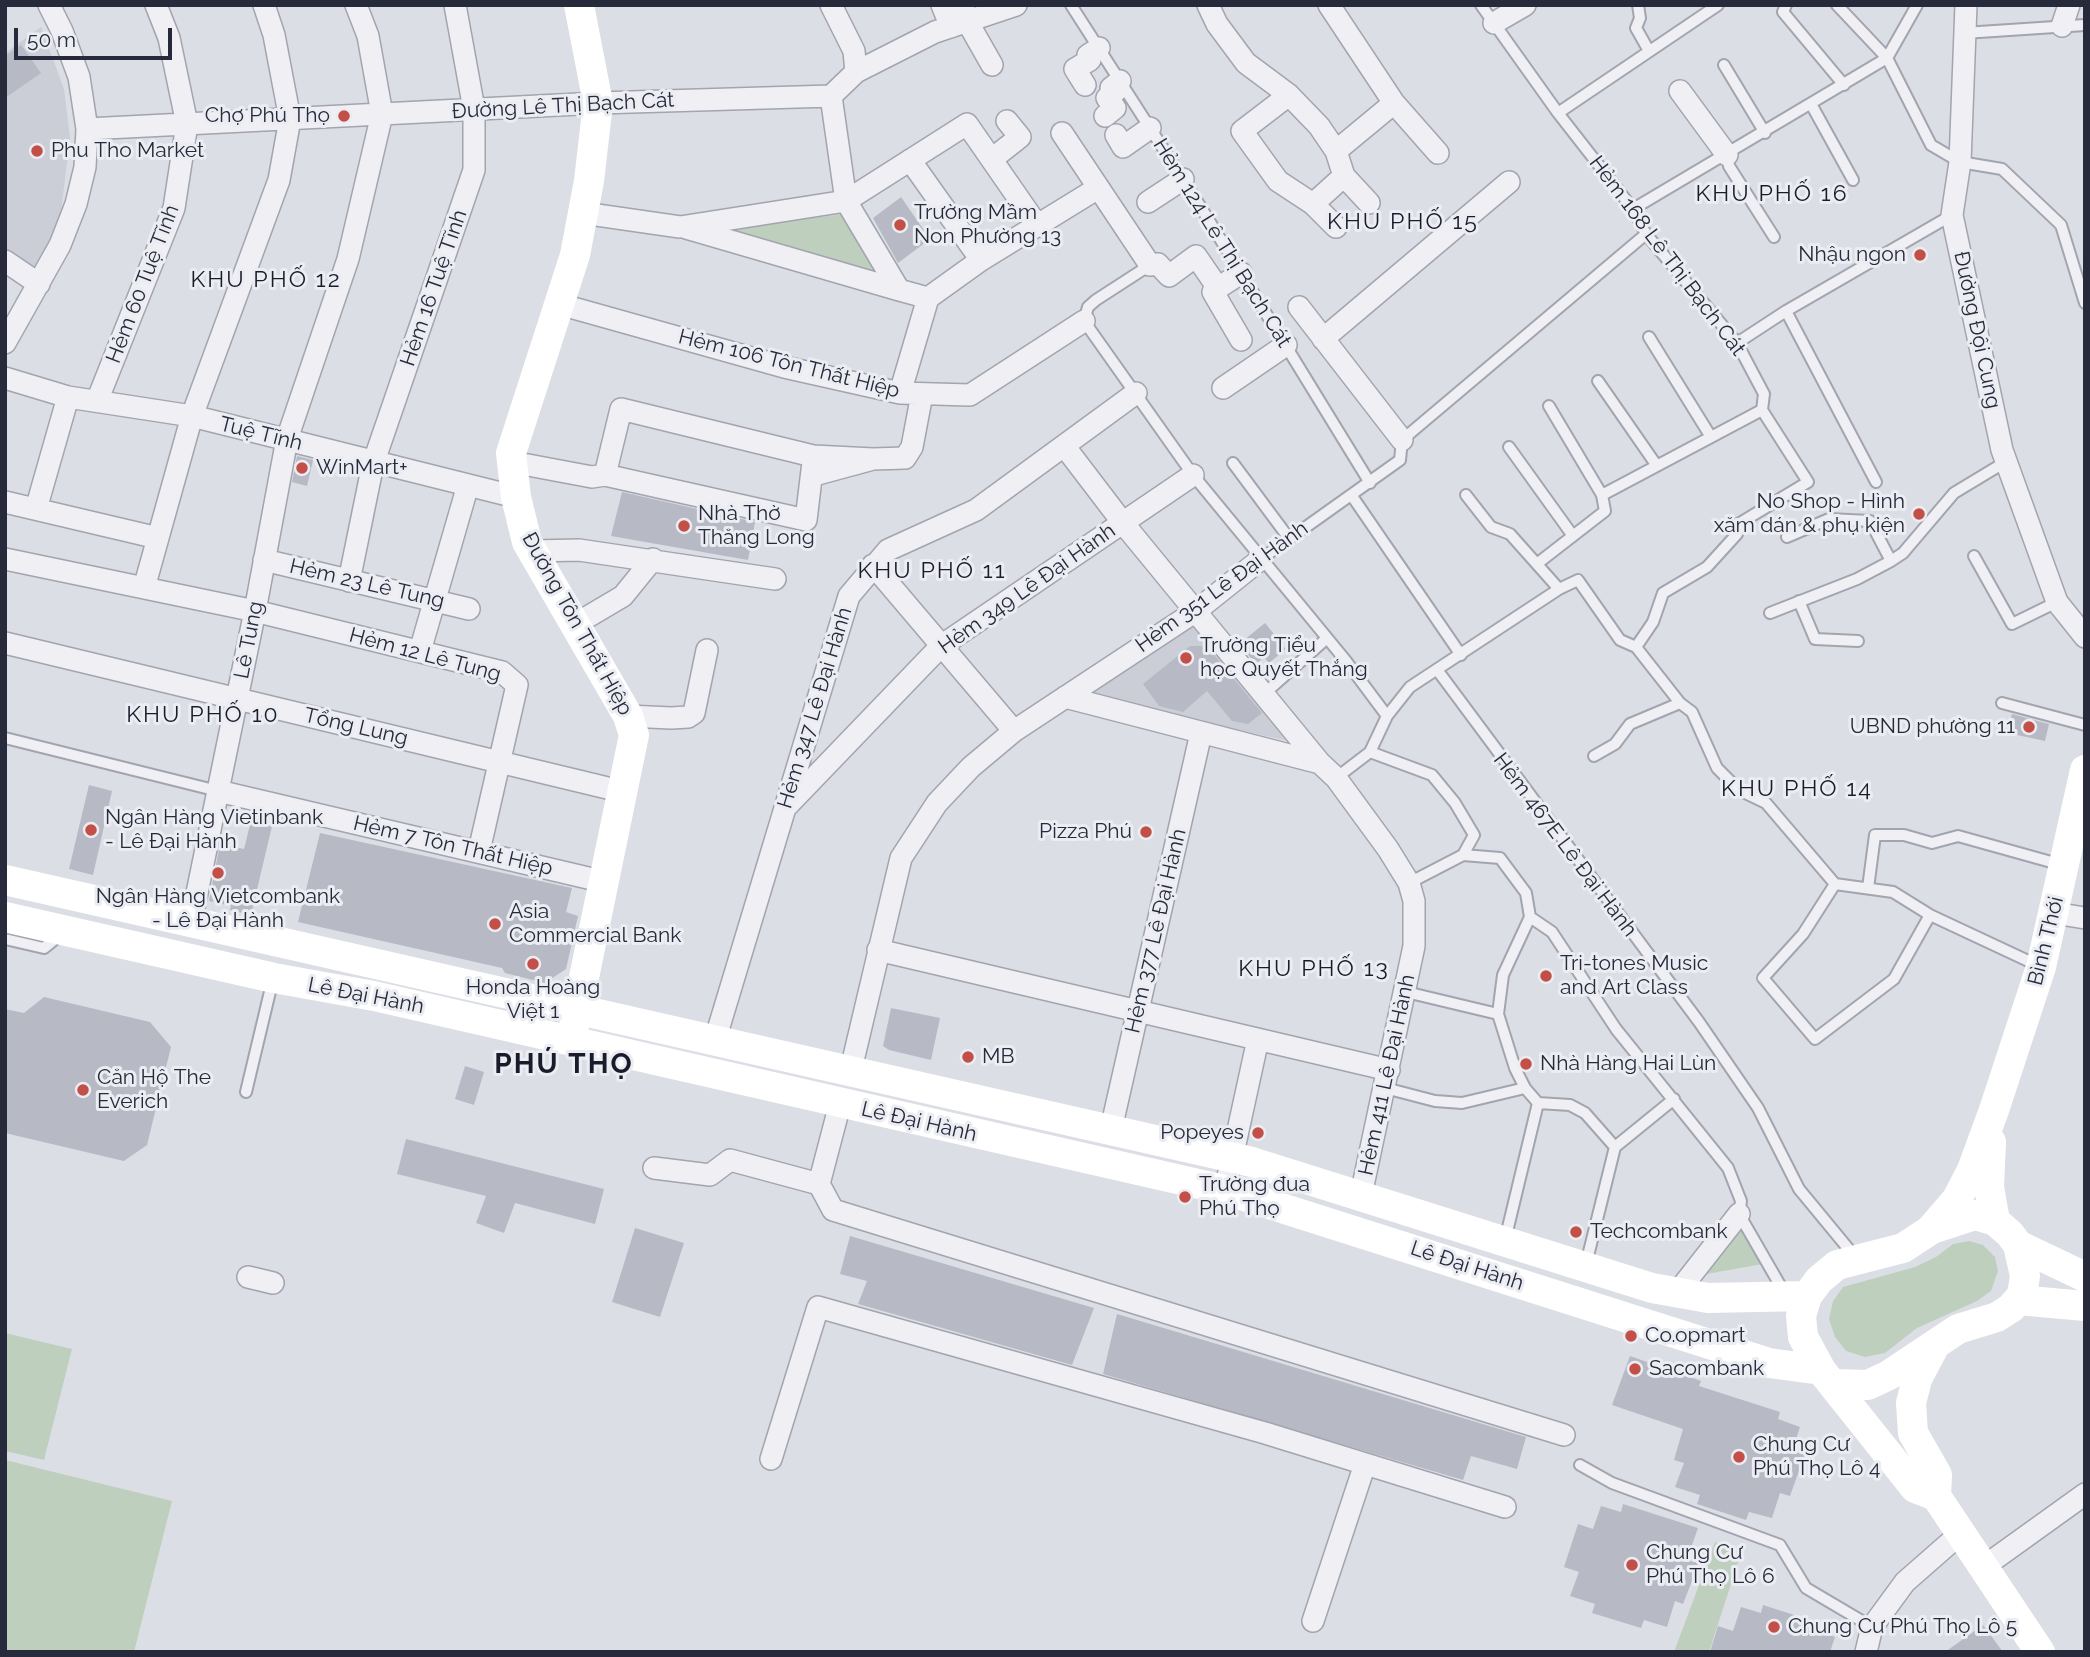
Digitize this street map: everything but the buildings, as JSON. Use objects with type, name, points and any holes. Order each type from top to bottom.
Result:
[{"type":"main road","name":"Đường Tôn Thất Hiệp","points":[[570,1040],[634,745],[628,716],[527,542],[516,497],[511,453],[575,255],[583,212],[598,103],[579,5]]},
{"type":"main road","name":"Bình Thới","points":[[1932,1228],[1957,1199],[1972,1170],[1994,1110],[2041,967],[2085,770]]},
{"type":"main road","name":"Lê Đại Hành","points":[[5,880],[1232,1157],[1677,1293],[1721,1298],[1798,1297]]},
{"type":"main road","name":"Lê Đại Hành","points":[[5,917],[274,978],[374,996],[570,1040],[1225,1191],[1769,1363],[1868,1385],[1889,1375],[1958,1329],[1997,1317],[2018,1300]]},
{"type":"main road","points":[[839,1104],[851,1069]]},
{"type":"main road","name":"Bình Thới","points":[[1994,1110],[1989,1187],[1995,1221]]},
{"type":"main road","points":[[2040,1652],[1936,1496],[1915,1488],[1827,1377],[1803,1337],[1798,1297],[1837,1265],[1903,1248],[1932,1228],[1975,1215],[1995,1221],[2018,1245],[2085,1277]]},
{"type":"main road","points":[[2018,1245],[2025,1276],[2018,1300],[2085,1306]]},
{"type":"main road","points":[[1936,1496],[1937,1475],[1913,1433],[1911,1403],[1917,1379],[1937,1342]]},
{"type":"street","points":[[5,343],[39,284],[76,204],[85,167],[87,129],[79,77],[62,31],[48,5]]},
{"type":"street","points":[[156,5],[169,37],[187,124]]},
{"type":"street","points":[[144,588],[192,416],[279,180],[290,119],[274,35],[264,5]]},
{"type":"street","points":[[356,5],[368,36],[382,114]]},
{"type":"street","name":"Hẻm 16 Tuệ Tĩnh","points":[[349,581],[373,464],[474,170],[474,109],[455,5]]},
{"type":"street","points":[[831,5],[854,51],[856,72]]},
{"type":"street","points":[[942,5],[960,18],[992,65]]},
{"type":"street","points":[[899,290],[846,201],[831,96],[856,72],[960,18],[1016,5]]},
{"type":"street","points":[[1208,5],[1217,24],[1246,63],[1289,95],[1319,126],[1336,151],[1344,176],[1369,203]]},
{"type":"street","points":[[1329,5],[1394,103],[1438,153]]},
{"type":"street","points":[[1494,23],[1525,5]]},
{"type":"street","name":"Đường Đội Cung","points":[[1966,5],[1960,162],[1952,215],[2007,461],[2057,602],[2085,637]]},
{"type":"street","points":[[2062,26],[2069,5]]},
{"type":"street","points":[[1085,85],[1075,69],[1090,60],[1088,55],[1098,48]]},
{"type":"street","points":[[1105,116],[1115,108],[1108,98],[1115,92],[1111,88],[1120,81]]},
{"type":"street","points":[[1680,91],[1727,155]]},
{"type":"street","points":[[1289,95],[1242,131],[1278,181],[1313,204],[1336,227]]},
{"type":"street","name":"Đường Lê Thị Bạch Cát","points":[[87,129],[598,103],[831,96]]},
{"type":"street","points":[[1336,151],[1394,103]]},
{"type":"street","name":"Lê Tung","points":[[191,922],[255,611],[287,439],[348,259],[382,114]]},
{"type":"street","points":[[992,159],[1020,137],[1007,121]]},
{"type":"street","name":"Hẻm 60 Tuệ Tĩnh","points":[[97,401],[174,208],[187,124]]},
{"type":"street","points":[[680,227],[846,201],[967,124],[1037,225]]},
{"type":"street","points":[[1116,135],[1123,147],[1150,128]]},
{"type":"street","points":[[1062,133],[1150,265],[1158,264],[1169,276],[1196,256],[1218,288]]},
{"type":"street","points":[[910,160],[981,260]]},
{"type":"street","points":[[1313,204],[1344,176]]},
{"type":"street","points":[[1148,202],[1183,179]]},
{"type":"street","points":[[1322,339],[1509,182]]},
{"type":"street","points":[[605,475],[621,409],[814,466],[905,458],[912,447],[911,394],[928,298],[981,260],[1098,188]]},
{"type":"street","points":[[583,212],[680,227],[928,298]]},
{"type":"street","points":[[5,261],[39,284]]},
{"type":"street","points":[[1241,273],[1213,292],[1241,340]]},
{"type":"street","name":"Hẻm 106 Tôn Thất Hiệp","points":[[559,304],[784,367],[911,394],[970,395],[1084,321]]},
{"type":"street","points":[[1299,307],[1402,440]]},
{"type":"street","points":[[1223,388],[1286,345]]},
{"type":"street","name":"Tuệ Tĩnh","points":[[5,378],[68,397],[192,416],[287,439],[373,464],[516,497]]},
{"type":"street","name":"Hẻm 347 Lê Đại Hành","points":[[715,1040],[849,596],[888,550],[976,510],[1136,393]]},
{"type":"street","points":[[36,509],[68,397]]},
{"type":"street","name":"Hẻm 411 Lê Đại Hành","points":[[1065,447],[1122,523],[1336,778],[1409,883],[1415,925],[1406,992],[1361,1195]]},
{"type":"street","points":[[512,462],[592,477],[605,475],[806,520],[814,466]]},
{"type":"street","name":"Hẻm 349 Lê Đại Hành","points":[[785,807],[941,646],[1193,475]]},
{"type":"street","points":[[420,652],[468,485]]},
{"type":"street","points":[[5,502],[158,538]]},
{"type":"street","points":[[533,551],[579,550],[775,579]]},
{"type":"street","name":"Hẻm 12 Lê Tung","points":[[5,559],[255,611],[502,671],[517,685],[500,760]]},
{"type":"street","points":[[574,625],[622,596],[653,559]]},
{"type":"street","name":"Hẻm 351 Lê Đại Hành","points":[[851,1069],[901,858],[918,829],[959,778],[1014,732],[1196,611],[1261,559]]},
{"type":"street","name":"Hẻm 23 Lê Tung","points":[[264,560],[469,609]]},
{"type":"street","points":[[873,565],[1014,732]]},
{"type":"street","name":"Tổng Lung","points":[[5,643],[624,792]]},
{"type":"street","points":[[628,716],[671,719],[688,718],[694,713],[707,650]]},
{"type":"street","points":[[1065,697],[1320,762]]},
{"type":"street","name":"Hẻm 377 Lê Đại Hành","points":[[1111,1129],[1201,733]]},
{"type":"street","points":[[479,851],[500,760]]},
{"type":"street","name":"Hẻm 7 Tôn Thất Hiệp","points":[[218,791],[605,882]]},
{"type":"street","points":[[2054,913],[2085,918]]},
{"type":"street","points":[[878,950],[1258,1039],[1387,1079]]},
{"type":"street","points":[[1225,1191],[1258,1039]]},
{"type":"street","points":[[839,1104],[819,1184],[833,1210],[1564,1435]]},
{"type":"street","points":[[654,1168],[710,1175],[730,1160],[819,1184]]},
{"type":"street","points":[[1677,1293],[1739,1214]]},
{"type":"street","points":[[248,1277],[273,1283]]},
{"type":"street","points":[[771,1459],[818,1307],[965,1346],[1505,1507]]},
{"type":"street","points":[[1313,1621],[1365,1464]]},
{"type":"street","points":[[1982,1568],[2085,1494]]},
{"type":"street","points":[[1866,1652],[1872,1627],[1905,1582],[1961,1533]]},
{"type":"lane","name":"Hẻm 124 Lê Thị Bạch Cát","points":[[1071,5],[1183,179],[1370,483]]},
{"type":"lane","name":"Hẻm 168 Lê Thị Bạch Cát","points":[[1481,5],[1558,113],[1633,209],[1646,234],[1737,343],[1765,394],[1762,410],[1808,482],[1735,527],[1737,534],[1707,567],[1663,593],[1653,622],[1636,647]]},
{"type":"lane","points":[[1637,5],[1640,18],[1636,28],[1649,51]]},
{"type":"lane","points":[[1558,113],[1718,5]]},
{"type":"lane","points":[[1837,5],[1887,58],[1931,145],[1960,162],[2001,169],[2061,225],[2085,303]]},
{"type":"lane","points":[[1633,209],[1765,133],[1887,58],[1917,5]]},
{"type":"lane","points":[[1784,8],[1844,85]]},
{"type":"lane","points":[[1964,33],[2085,25]]},
{"type":"lane","points":[[1724,65],[1765,133]]},
{"type":"lane","points":[[1811,104],[1853,180]]},
{"type":"lane","points":[[1727,155],[1729,166],[1774,237]]},
{"type":"lane","points":[[1737,343],[1786,311],[1952,215]]},
{"type":"lane","name":"Hẻm 351 Lê Đại Hành","points":[[1261,559],[1288,537],[1352,496],[1400,460],[1402,440],[1646,234]]},
{"type":"lane","points":[[1150,265],[1096,300],[1088,307],[1084,321],[1193,475],[1387,716]]},
{"type":"lane","points":[[1786,311],[1876,482]]},
{"type":"lane","points":[[1649,337],[1711,437]]},
{"type":"lane","points":[[1598,381],[1657,466]]},
{"type":"lane","points":[[1538,563],[1605,511],[1602,495],[1549,406]]},
{"type":"lane","points":[[1602,495],[1762,410]]},
{"type":"lane","points":[[1509,447],[1573,536]]},
{"type":"lane","points":[[1770,613],[1857,579],[1891,561],[1903,553],[1954,492],[2007,461]]},
{"type":"lane","points":[[1233,463],[1288,537]]},
{"type":"lane","points":[[1466,495],[1491,527],[1510,534],[1559,589]]},
{"type":"lane","points":[[1352,496],[1461,655]]},
{"type":"lane","points":[[1787,537],[1829,519],[1870,521],[1891,561]]},
{"type":"lane","points":[[1974,556],[2012,624],[2057,602]]},
{"type":"lane","points":[[1336,778],[1370,752],[1387,716],[1410,687],[1559,589],[1578,580],[1619,640],[1636,647],[1680,702],[1692,712],[1717,768],[1739,790],[1766,803],[1835,884],[1892,892],[1930,915],[2041,967]]},
{"type":"lane","points":[[1799,601],[1815,639],[1858,641]]},
{"type":"lane","points":[[1265,693],[1326,639]]},
{"type":"lane","name":"Hẻm 467E Lê Đại Hành","points":[[1438,671],[1699,1022],[1758,1108],[1799,1189],[1858,1259]]},
{"type":"lane","points":[[1594,755],[1615,744],[1630,724],[1680,702]]},
{"type":"lane","points":[[2002,703],[2085,725]]},
{"type":"lane","points":[[5,738],[218,791]]},
{"type":"lane","points":[[1370,752],[1432,775],[1455,803],[1474,835],[1463,855]]},
{"type":"lane","points":[[1868,888],[1875,835],[1904,835],[1932,843],[1958,836],[2064,866]]},
{"type":"lane","points":[[1409,883],[1463,855],[1500,858],[1526,893],[1530,917],[1503,975],[1498,1014],[1525,1088],[1538,1103],[1570,1104],[1585,1113],[1615,1147]]},
{"type":"lane","points":[[1835,884],[1803,934],[1763,978],[1815,1039],[1894,979],[1930,915]]},
{"type":"lane","points":[[1530,917],[1552,932],[1616,1029],[1728,1168],[1741,1202],[1739,1214],[1798,1297]]},
{"type":"lane","points":[[5,939],[44,948],[64,930]]},
{"type":"lane","points":[[246,1092],[274,978]]},
{"type":"lane","points":[[1406,992],[1498,1014]]},
{"type":"lane","points":[[1387,1079],[1435,1101],[1462,1103],[1525,1088]]},
{"type":"lane","points":[[1586,1267],[1615,1147],[1674,1099]]},
{"type":"lane","points":[[1504,1242],[1538,1103]]},
{"type":"lane","points":[[1580,1465],[1612,1483],[1780,1545],[1806,1588],[1872,1627]]},
{"type":"shaded area","name":"Phu Tho Market","points":[[41,27],[64,89],[70,138],[61,212],[40,267],[5,254],[5,53]]},
{"type":"shaded area","name":"Trường Tiểu học Quyết Thắng","points":[[1199,621],[1302,744],[1087,696]]},
{"type":"green space","points":[[846,214],[885,280],[709,229]]},
{"type":"green space","points":[[1743,1225],[1763,1264],[1695,1276]]},
{"type":"green space","points":[[1969,1241],[1983,1245],[1995,1257],[1998,1271],[1991,1291],[1977,1301],[1917,1328],[1885,1353],[1865,1357],[1846,1351],[1835,1337],[1829,1319],[1833,1301],[1843,1287],[1915,1267],[1936,1257],[1953,1244]]},
{"type":"green space","points":[[5,1333],[72,1349],[44,1460],[5,1451]]},
{"type":"green space","points":[[5,1460],[172,1501],[134,1652],[5,1652]]},
{"type":"green space","points":[[1715,1542],[1741,1553],[1709,1652],[1674,1652]]},
{"type":"place","name":"Chợ Phú Thọ","points":[[344,116]]},
{"type":"place","name":"Phu Tho Market","points":[[37,151]]},
{"type":"place","name":"Trường Mầm Non Phường 13","points":[[900,225]]},
{"type":"place","name":"Nhậu ngon","points":[[1920,255]]},
{"type":"place","name":"WinMart+","points":[[302,468]]},
{"type":"place","name":"No Shop - Hình xăm dán & phụ kiện","points":[[1919,514]]},
{"type":"place","name":"Nhà Thờ Thăng Long","points":[[684,526]]},
{"type":"place","name":"Trường Tiểu học Quyết Thắng","points":[[1186,658]]},
{"type":"place","name":"UBND phường 11","points":[[2029,727]]},
{"type":"place","name":"Ngân Hàng Vietinbank - Lê Đại Hành","points":[[91,830]]},
{"type":"place","name":"Pizza Phú","points":[[1146,832]]},
{"type":"place","name":"Ngân Hàng Vietcombank - Lê Đại Hành","points":[[218,873]]},
{"type":"place","name":"Asia Commercial Bank","points":[[495,924]]},
{"type":"place","name":"Honda Hoàng Việt 1","points":[[533,964]]},
{"type":"place","name":"Tri-tones Music and Art Class","points":[[1546,976]]},
{"type":"place","name":"MB","points":[[968,1057]]},
{"type":"place","name":"Nhà Hàng Hai Lùn","points":[[1526,1064]]},
{"type":"place","name":"Căn Hộ The Everich","points":[[83,1090]]},
{"type":"place","name":"Popeyes","points":[[1258,1133]]},
{"type":"place","name":"Trường đua Phú Thọ","points":[[1185,1197]]},
{"type":"place","name":"Techcombank","points":[[1576,1232]]},
{"type":"place","name":"Co.opmart","points":[[1631,1336]]},
{"type":"place","name":"Sacombank","points":[[1635,1369]]},
{"type":"place","name":"Chung Cư Phú Thọ Lô 4","points":[[1739,1457]]},
{"type":"place","name":"Chung Cư Phú Thọ Lô 6","points":[[1632,1565]]},
{"type":"place","name":"Chung Cư Phú Thọ Lô 5","points":[[1774,1627]]},
{"type":"district","name":"KHU PHỐ 16","points":[[1772,194]]},
{"type":"district","name":"KHU PHỐ 15","points":[[1403,222]]},
{"type":"district","name":"KHU PHỐ 12","points":[[266,280]]},
{"type":"district","name":"KHU PHỐ 11","points":[[932,571]]},
{"type":"district","name":"KHU PHỐ 10","points":[[203,715]]},
{"type":"district","name":"KHU PHỐ 14","points":[[1797,789]]},
{"type":"district","name":"KHU PHỐ 13","points":[[1314,969]]},
{"type":"district","name":"PHÚ THỌ","points":[[564,1065]]}]
